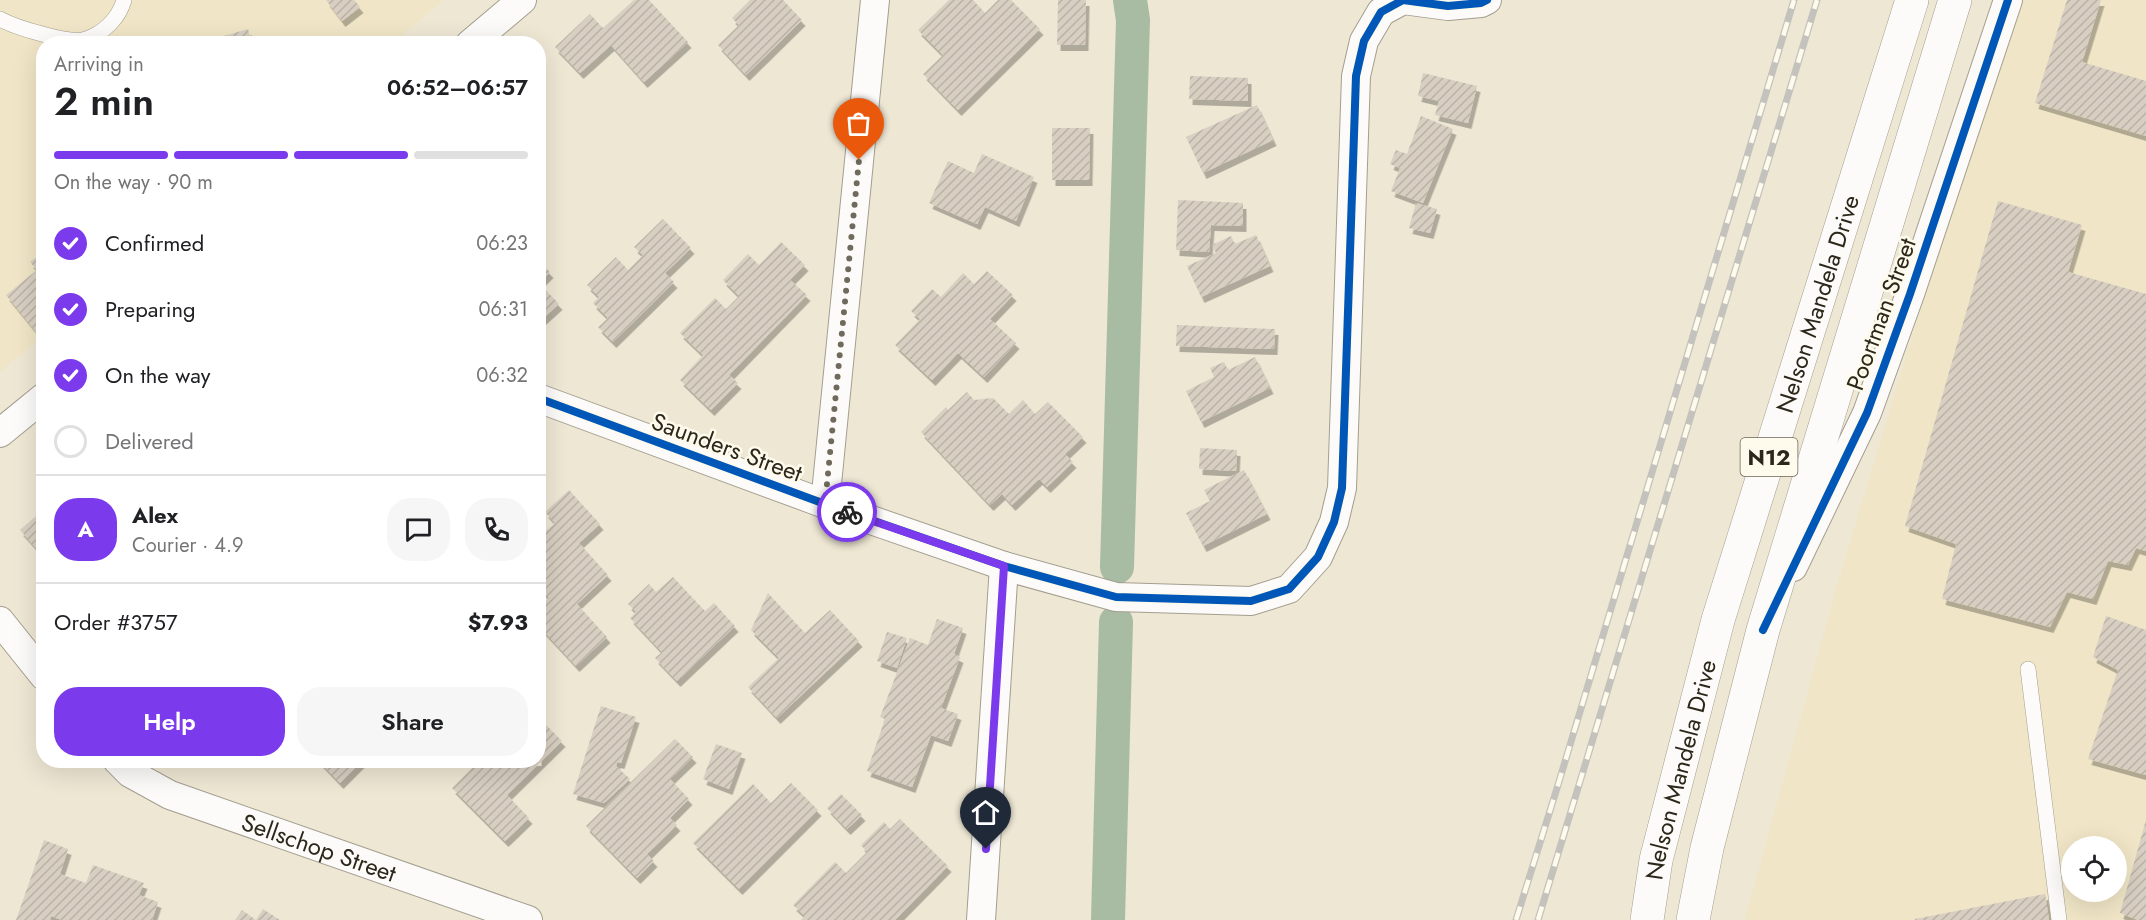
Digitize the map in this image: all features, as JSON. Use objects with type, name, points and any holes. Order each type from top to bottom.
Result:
[{"type":"highway","name":"Nelson Mandela Drive","points":[[1647,920],[1656,860],[1718,620],[1912,0]]},
{"type":"highway","name":"Nelson Mandela Drive","points":[[1694,920],[1707,848],[1763,630],[1954,0]]},
{"type":"street","points":[[479,36],[522,0]]},
{"type":"street","points":[[825,504],[874,0]]},
{"type":"street","name":"Saunders Street","points":[[546,401],[825,504],[1004,566],[1116,597],[1251,601],[1289,589],[1318,557],[1334,522],[1342,488],[1356,76],[1364,41],[1380,12],[1402,0],[1448,6],[1481,3],[1487,0]]},
{"type":"street","name":"Poortman Street","points":[[1763,630],[1867,413],[1914,283],[2008,0]]},
{"type":"street","points":[[0,433],[36,404]]},
{"type":"street","points":[[981,920],[1004,566]]},
{"type":"street","points":[[0,621],[36,666]]},
{"type":"street","name":"Sellschop Street","points":[[125,768],[170,795],[528,920]]},
{"type":"lane","points":[[92,36],[111,24],[124,0]]},
{"type":"lane","points":[[0,19],[13,26],[51,36]]},
{"type":"lane","points":[[2028,669],[2059,920]]},
{"type":"shaded area","points":[[0,0],[444,0],[400,36],[36,36],[36,342],[0,372]]},
{"type":"shaded area","points":[[2014,0],[2146,0],[2146,920],[1745,920],[1838,582]]},
{"type":"building","points":[[326,0],[354,0],[360,7],[342,21]]},
{"type":"building","points":[[634,0],[649,0],[688,42],[644,82],[611,45],[580,73],[555,47],[590,14],[603,28]]},
{"type":"building","points":[[750,0],[783,0],[802,20],[746,75],[718,45],[739,25],[732,18]]},
{"type":"building","points":[[949,0],[973,0],[985,13],[998,0],[1011,0],[1040,29],[958,110],[923,74],[943,55],[918,30]]},
{"type":"building","points":[[1058,0],[1086,0],[1085,45],[1057,45]]},
{"type":"building","points":[[2067,0],[2101,0],[2082,62],[2146,81],[2146,136],[2035,103]]},
{"type":"building","points":[[248,29],[250,36],[224,36]]},
{"type":"building","points":[[1423,73],[1477,86],[1468,123],[1435,115],[1439,101],[1418,96]]},
{"type":"building","points":[[1190,76],[1248,78],[1248,101],[1189,99]]},
{"type":"building","points":[[1257,105],[1273,140],[1203,173],[1186,137]]},
{"type":"building","points":[[1421,116],[1453,129],[1423,203],[1391,191],[1400,168],[1390,164],[1396,150],[1407,154]]},
{"type":"building","points":[[1052,128],[1090,128],[1089,180],[1052,180]]},
{"type":"building","points":[[982,154],[1034,177],[1016,221],[985,207],[977,224],[929,203],[948,161],[974,173]]},
{"type":"building","points":[[1178,200],[1243,203],[1243,226],[1211,225],[1209,252],[1176,250]]},
{"type":"building","points":[[1998,201],[2082,225],[2068,272],[2146,294],[2146,551],[2136,548],[2128,565],[2108,561],[2093,599],[2067,592],[2050,627],[1942,599],[1956,544],[1905,526]]},
{"type":"building","points":[[1416,203],[1437,209],[1430,233],[1409,228]]},
{"type":"building","points":[[663,219],[691,248],[665,273],[674,282],[613,342],[598,327],[608,318],[593,303],[599,297],[587,285],[616,257],[628,270],[643,255],[634,247]]},
{"type":"building","points":[[1256,235],[1270,266],[1201,297],[1187,266],[1216,253],[1212,245],[1231,236],[1235,244]]},
{"type":"building","points":[[781,242],[805,265],[790,280],[807,295],[729,375],[738,383],[711,410],[680,380],[703,355],[680,333],[715,298],[726,309],[739,296],[723,280],[748,254],[759,265]]},
{"type":"building","points":[[36,257],[36,269],[30,262]]},
{"type":"building","points":[[36,271],[36,332],[6,295]]},
{"type":"building","points":[[987,271],[1013,295],[990,319],[1016,343],[984,377],[958,353],[932,380],[895,345],[920,319],[911,311],[932,289],[941,297],[963,273],[974,284]]},
{"type":"building","points":[[546,290],[559,304],[546,316]]},
{"type":"building","points":[[1177,325],[1275,329],[1274,349],[1176,346]]},
{"type":"building","points":[[1255,357],[1270,388],[1201,422],[1186,391],[1214,377],[1210,368],[1224,362],[1228,370]]},
{"type":"building","points":[[967,392],[974,400],[993,398],[1009,414],[1023,400],[1035,414],[1048,402],[1083,437],[1065,454],[1073,462],[1047,487],[1039,479],[1012,505],[1002,494],[990,505],[921,432],[946,407],[948,410]]},
{"type":"building","points":[[1200,448],[1237,450],[1236,471],[1199,469]]},
{"type":"building","points":[[1244,470],[1267,514],[1203,546],[1186,513],[1210,501],[1204,490]]},
{"type":"building","points":[[569,490],[600,524],[579,543],[608,575],[577,604],[607,637],[576,666],[546,634],[546,601],[549,598],[546,595],[546,531],[555,523],[546,511]]},
{"type":"building","points":[[36,516],[36,548],[20,530]]},
{"type":"building","points":[[673,577],[705,611],[714,603],[735,626],[677,681],[655,658],[662,652],[630,618],[636,612],[628,604],[649,584],[656,592]]},
{"type":"building","points":[[768,593],[805,633],[830,610],[859,641],[777,718],[748,687],[779,658],[751,630]]},
{"type":"building","points":[[2106,616],[2146,630],[2146,775],[2088,759],[2118,670],[2093,657]]},
{"type":"building","points":[[937,619],[963,628],[954,654],[960,657],[941,708],[958,714],[948,741],[931,735],[912,787],[867,771],[885,719],[880,717],[910,638],[928,645]]},
{"type":"building","points":[[887,632],[907,638],[897,668],[877,661]]},
{"type":"building","points":[[601,706],[636,717],[621,763],[617,762],[616,766],[630,779],[604,803],[573,794]]},
{"type":"building","points":[[546,725],[562,741],[546,757]]},
{"type":"building","points":[[675,739],[693,757],[670,779],[689,799],[670,818],[677,825],[647,854],[654,861],[637,878],[586,826]]},
{"type":"building","points":[[716,744],[742,753],[729,789],[703,779]]},
{"type":"building","points":[[326,768],[355,768],[340,783]]},
{"type":"building","points":[[472,768],[534,768],[507,795],[529,818],[505,841],[452,788]]},
{"type":"building","points":[[791,783],[818,810],[739,889],[693,843],[753,784],[771,803]]},
{"type":"building","points":[[841,794],[862,815],[847,829],[827,808]]},
{"type":"building","points":[[900,819],[948,866],[895,920],[801,920],[805,916],[793,905],[835,862],[846,873],[867,852],[861,845],[884,822],[890,829]]},
{"type":"building","points":[[2146,820],[2146,920],[2138,920],[2120,913],[2123,902],[2127,902],[2127,888]]},
{"type":"building","points":[[44,840],[68,849],[60,874],[86,883],[93,865],[144,883],[139,895],[158,902],[152,920],[62,920],[51,916],[50,920],[16,920]]},
{"type":"building","points":[[2045,894],[2049,920],[1915,920],[1915,919]]},
{"type":"building","points":[[263,909],[280,920],[256,920]]},
{"type":"building","points":[[242,910],[256,920],[235,920]]},
{"type":"waterway","points":[[1117,567],[1133,20],[1130,0]]},
{"type":"waterway","points":[[1108,920],[1116,622]]},
{"type":"railway","points":[[1516,920],[1794,0]]},
{"type":"railway","points":[[1538,920],[1817,0]]},
{"type":"cycle path","points":[[546,401],[825,504],[1004,566],[1116,597],[1251,601],[1289,589],[1318,557],[1334,522],[1342,488],[1356,76],[1364,41],[1381,12],[1403,0],[1448,6],[1481,3],[1487,0]]},
{"type":"cycle path","points":[[1763,630],[1867,413],[1910,294],[2008,0]]},
{"type":"way so far","points":[[847,512],[825,504],[859,160]]},
{"type":"route","points":[[847,512],[1004,566],[986,849]]}]
